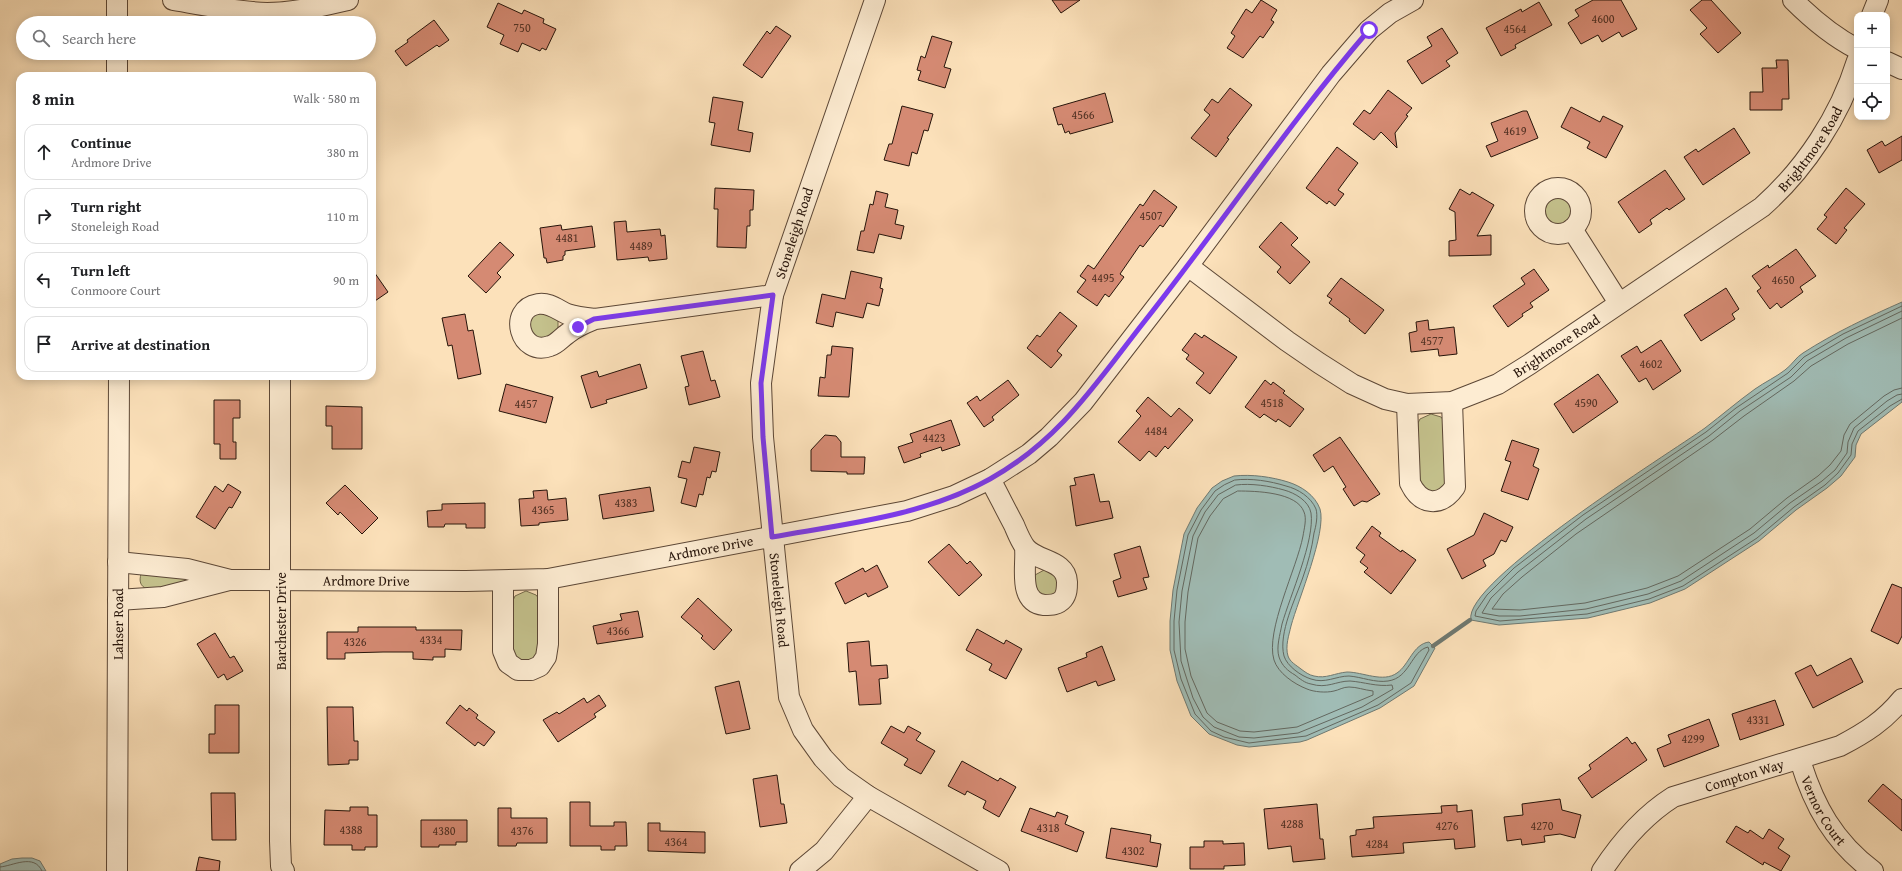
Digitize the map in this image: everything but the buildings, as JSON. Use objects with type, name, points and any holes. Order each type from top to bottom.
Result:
[{"type":"street","points":[[117,0],[117,16]]},
{"type":"street","points":[[173,0],[232,10],[268,13],[348,0]]},
{"type":"street","name":"Stoneleigh Road","points":[[875,0],[773,295],[761,383],[763,437],[789,697],[803,730],[823,758],[842,777],[868,796],[999,871]]},
{"type":"street","name":"Ardmore Drive","points":[[118,600],[163,597],[230,580],[503,581],[548,579],[907,511],[954,496],[990,479],[1029,454],[1049,437],[1082,402],[1188,266],[1331,74],[1369,30],[1390,13],[1413,0]]},
{"type":"street","points":[[1793,0],[1817,24],[1838,40],[1855,48]]},
{"type":"street","points":[[1873,12],[1878,0]]},
{"type":"street","points":[[117,60],[118,72]]},
{"type":"street","points":[[1890,63],[1902,69]]},
{"type":"street","name":"Brightmore Road","points":[[1188,266],[1287,341],[1352,384],[1385,399],[1407,404],[1452,402],[1475,394],[1511,376],[1746,219],[1780,191],[1808,157],[1819,139],[1840,104],[1854,69]]},
{"type":"street","points":[[1572,229],[1619,303]]},
{"type":"street","points":[[594,319],[773,295]]},
{"type":"street","name":"Lahser Road","points":[[117,871],[118,380]]},
{"type":"street","name":"Barchester Drive","points":[[280,380],[280,869]]},
{"type":"street","points":[[1407,404],[1410,483],[1415,492],[1421,498],[1431,501],[1440,501],[1449,496],[1456,486],[1452,402]]},
{"type":"street","points":[[990,479],[1025,548]]},
{"type":"street","name":"Ardmore Drive","points":[[118,562],[187,569],[230,580]]},
{"type":"street","points":[[503,581],[503,650],[508,663],[518,670],[531,670],[540,666],[546,657],[548,644],[548,579]]},
{"type":"street","name":"Compton Way","points":[[1602,871],[1635,828],[1656,807],[1673,797],[1800,760],[1840,746],[1860,736],[1887,716],[1902,698]]},
{"type":"street","name":"Vernor Court","points":[[1800,760],[1809,790],[1824,819],[1841,843],[1873,871]]},
{"type":"street","points":[[800,871],[824,851],[868,796]]},
{"type":"shaded area","points":[[1560,196],[1571,200],[1575,211],[1571,222],[1560,226],[1549,222],[1545,211],[1549,200]]},
{"type":"shaded area","points":[[540,311],[558,320],[558,331],[552,339],[532,337],[530,322],[531,319]]},
{"type":"shaded area","points":[[1431,414],[1441,417],[1445,422],[1449,486],[1431,495],[1419,482],[1418,423],[1420,419]]},
{"type":"shaded area","points":[[1046,569],[1057,572],[1059,595],[1038,596],[1033,581],[1035,575]]},
{"type":"shaded area","points":[[145,573],[193,578],[193,583],[147,589],[141,585],[140,581],[141,574]]},
{"type":"shaded area","points":[[526,591],[536,595],[540,600],[538,658],[523,663],[513,656],[511,605],[515,596]]},
{"type":"water","points":[[1902,302],[1902,402],[1861,434],[1856,445],[1855,457],[1841,476],[1796,510],[1759,541],[1685,589],[1650,603],[1588,618],[1499,625],[1471,620],[1477,602],[1499,577],[1532,549],[1572,519],[1705,428],[1755,389],[1785,370],[1803,353],[1851,326]]},
{"type":"water","points":[[1234,476],[1262,476],[1288,482],[1303,489],[1311,495],[1315,499],[1320,509],[1321,520],[1316,549],[1291,626],[1288,641],[1287,652],[1290,660],[1310,675],[1318,677],[1353,672],[1386,677],[1397,673],[1419,647],[1429,642],[1435,648],[1414,686],[1380,708],[1300,742],[1249,747],[1237,745],[1209,734],[1191,716],[1177,681],[1170,650],[1170,621],[1173,590],[1184,534],[1197,508],[1212,488],[1222,481]]},
{"type":"water","points":[[32,858],[40,861],[46,871],[0,871],[0,864],[12,859]]},
{"type":"waterway","points":[[1433,646],[1470,620]]},
{"type":"route","points":[[578,327],[594,319],[773,295],[761,383],[763,437],[772,537],[907,511],[954,496],[990,479],[1029,454],[1049,437],[1082,402],[1188,266],[1331,74],[1369,30]]}]
